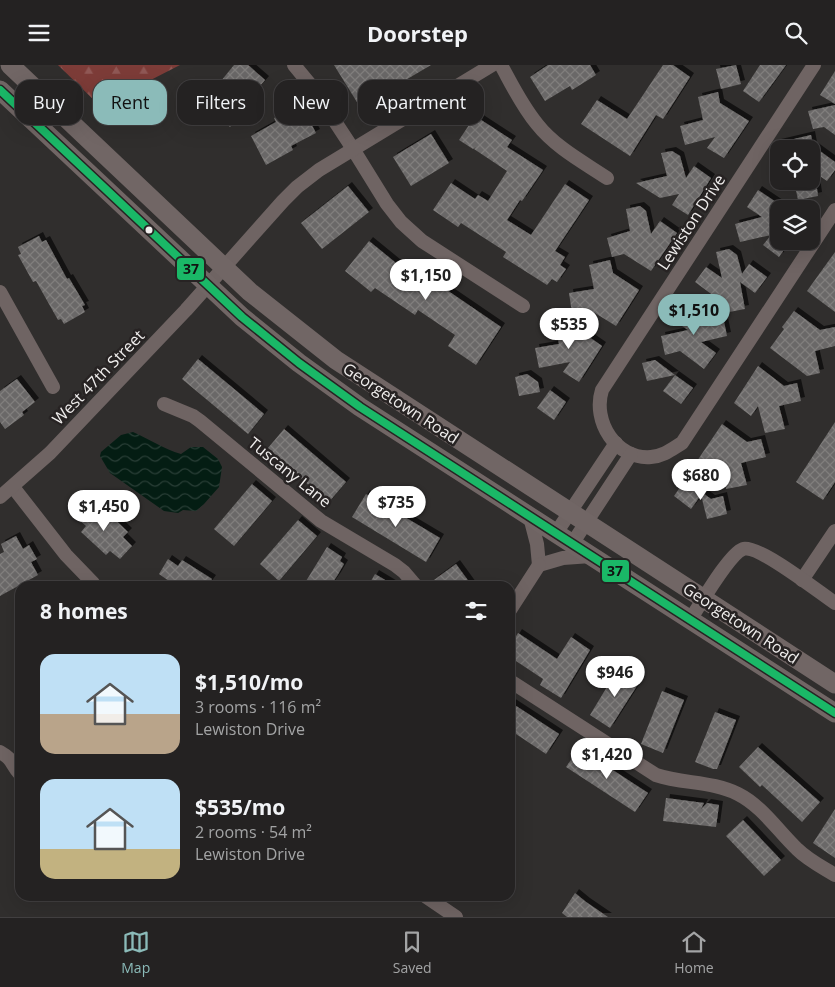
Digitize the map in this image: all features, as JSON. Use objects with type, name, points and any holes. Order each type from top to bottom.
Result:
[{"type":"main road","name":"Georgetown Road","points":[[10,65],[216,276],[259,331],[322,381],[835,713]]},
{"type":"main road","name":"Georgetown Road","points":[[0,90],[216,276],[250,292],[336,360],[835,684]]},
{"type":"street","points":[[294,65],[313,88],[386,204],[409,231],[427,245],[523,306]]},
{"type":"street","name":"West 47th Street","points":[[0,497],[50,453],[297,187],[314,173],[492,65]]},
{"type":"street","points":[[501,65],[528,112],[544,132],[563,148],[607,178]]},
{"type":"street","name":"Lewiston Drive","points":[[624,449],[606,431],[599,403],[602,390],[814,65]]},
{"type":"street","points":[[624,449],[640,456],[654,456],[667,453],[682,443],[835,210]]},
{"type":"street","points":[[2,299],[53,387]]},
{"type":"street","name":"Tuscany Lane","points":[[164,404],[193,416],[200,421],[321,521],[395,565],[412,581]]},
{"type":"street","points":[[556,533],[570,512],[624,449]]},
{"type":"street","points":[[572,544],[586,523],[624,449]]},
{"type":"street","points":[[13,487],[66,555],[94,581]]},
{"type":"street","points":[[515,602],[539,565],[537,544],[530,517]]},
{"type":"street","points":[[802,580],[835,531]]},
{"type":"street","points":[[690,620],[732,558],[744,549],[762,554],[835,603]]},
{"type":"street","points":[[539,565],[563,557],[591,556]]},
{"type":"street","points":[[515,684],[656,775],[676,781],[724,788],[743,797],[759,809],[803,854],[835,875]]},
{"type":"street","points":[[432,901],[456,917]]},
{"type":"green space","points":[[58,65],[180,65],[151,80],[93,80],[93,99],[83,89],[83,80],[73,80]]},
{"type":"water","points":[[133,432],[181,454],[191,447],[203,447],[218,459],[222,467],[219,487],[196,511],[183,510],[178,513],[164,511],[110,473],[100,456],[101,452],[121,435]]},
{"type":"building","points":[[234,65],[248,65],[265,80],[264,81],[222,80]]},
{"type":"building","points":[[334,65],[431,65],[406,80],[358,80],[358,104],[348,88],[348,80],[343,80]]},
{"type":"building","points":[[548,65],[590,65],[596,75],[572,90],[570,86],[545,101],[530,77]]},
{"type":"building","points":[[663,65],[673,65],[690,77],[663,119],[656,115],[630,156],[581,124],[597,100],[627,119]]},
{"type":"building","points":[[736,65],[741,84],[721,89],[716,69]]},
{"type":"building","points":[[760,65],[786,65],[759,102],[743,91]]},
{"type":"building","points":[[835,71],[835,104],[820,95]]},
{"type":"building","points":[[718,92],[720,103],[749,121],[724,158],[707,148],[715,137],[685,145],[680,126],[703,120],[698,97]]},
{"type":"building","points":[[835,105],[835,135],[824,127],[813,129],[808,111]]},
{"type":"building","points":[[484,122],[512,140],[507,147],[543,170],[507,220],[531,235],[565,184],[589,200],[555,251],[565,257],[560,265],[566,269],[557,282],[552,279],[547,285],[503,257],[506,252],[461,223],[458,227],[433,210],[451,183],[475,199],[478,195],[488,201],[507,171],[474,149],[476,147],[473,149],[459,140],[469,125],[484,125]]},
{"type":"building","points":[[274,123],[274,125],[312,125],[316,133],[291,146],[293,150],[266,165],[251,136]]},
{"type":"building","points":[[431,134],[449,163],[411,186],[393,157]]},
{"type":"building","points":[[811,135],[812,140],[790,140]]},
{"type":"building","points":[[672,151],[680,156],[686,178],[694,166],[711,178],[688,215],[672,205],[679,194],[660,198],[636,183],[667,176],[661,153]]},
{"type":"building","points":[[820,151],[835,162],[835,170],[827,181],[820,176]]},
{"type":"building","points":[[348,186],[369,212],[322,249],[301,223]]},
{"type":"building","points":[[758,190],[773,200],[770,200],[770,235],[740,242],[735,224],[762,217],[747,207]]},
{"type":"building","points":[[796,190],[817,190],[818,196],[798,200]]},
{"type":"building","points":[[640,206],[646,211],[651,234],[660,221],[677,233],[651,271],[624,254],[612,257],[607,238],[630,231],[626,209]]},
{"type":"building","points":[[39,236],[42,242],[46,240],[67,279],[69,278],[85,305],[82,306],[85,312],[64,324],[61,319],[58,320],[36,281],[33,282],[18,255],[21,254],[18,247]]},
{"type":"building","points":[[770,236],[770,250],[784,250],[779,257],[763,245]]},
{"type":"building","points":[[369,241],[407,272],[408,270],[432,286],[435,282],[501,327],[476,365],[448,346],[455,335],[418,310],[415,315],[375,288],[371,292],[345,271]]},
{"type":"building","points":[[729,249],[737,255],[742,274],[749,264],[767,277],[755,293],[740,282],[745,309],[724,313],[722,302],[695,282],[706,267],[722,278],[716,252]]},
{"type":"building","points":[[835,252],[835,312],[807,291]]},
{"type":"building","points":[[610,260],[613,273],[639,290],[616,326],[590,310],[572,313],[569,293],[594,289],[589,265]]},
{"type":"building","points":[[683,303],[709,320],[723,317],[727,336],[701,342],[716,353],[704,369],[680,351],[665,355],[661,336],[688,330],[672,319]]},
{"type":"building","points":[[794,311],[820,330],[835,327],[835,346],[815,351],[820,373],[807,376],[770,348]]},
{"type":"building","points":[[574,317],[576,328],[602,346],[579,382],[563,372],[570,362],[539,368],[535,348],[559,344],[554,320]]},
{"type":"building","points":[[198,359],[264,414],[248,434],[182,379]]},
{"type":"building","points":[[655,360],[675,375],[647,381],[642,363]]},
{"type":"building","points":[[758,366],[784,386],[797,383],[801,401],[779,406],[785,429],[765,433],[758,406],[751,416],[734,403]]},
{"type":"building","points":[[527,374],[538,382],[540,392],[519,396],[515,377]]},
{"type":"building","points":[[675,375],[693,388],[681,404],[663,391]]},
{"type":"building","points":[[17,379],[35,402],[22,412],[24,415],[5,429],[0,422],[0,391]]},
{"type":"building","points":[[550,390],[566,402],[554,420],[537,408]]},
{"type":"building","points":[[835,422],[835,482],[823,500],[796,482]]},
{"type":"building","points":[[722,424],[747,442],[761,439],[766,457],[741,463],[747,485],[726,489],[725,481],[697,461]]},
{"type":"building","points":[[284,429],[346,482],[328,503],[268,448]]},
{"type":"building","points":[[685,480],[711,499],[723,496],[727,514],[707,519],[701,495],[691,509],[674,496]]},
{"type":"building","points":[[252,484],[272,501],[234,546],[214,529]]},
{"type":"building","points":[[366,494],[440,538],[426,562],[352,517]]},
{"type":"building","points":[[89,504],[98,513],[103,508],[128,532],[123,537],[132,546],[120,559],[110,551],[106,555],[81,532],[86,526],[77,518]]},
{"type":"building","points":[[298,520],[317,536],[279,581],[260,564]]},
{"type":"building","points":[[16,536],[23,549],[29,545],[37,559],[31,562],[38,575],[27,581],[15,581],[15,588],[0,596],[0,554],[4,552],[1,544]]},
{"type":"building","points":[[327,547],[342,557],[340,561],[344,564],[334,581],[306,581]]},
{"type":"building","points":[[168,559],[178,566],[182,560],[212,579],[211,581],[169,581],[159,574]]},
{"type":"building","points":[[456,564],[468,581],[435,581]]},
{"type":"building","points":[[375,574],[387,581],[371,581]]},
{"type":"building","points":[[518,633],[557,659],[571,637],[590,650],[561,698],[540,685],[543,679],[515,660],[515,638]]},
{"type":"building","points":[[619,667],[640,681],[610,728],[590,715]]},
{"type":"building","points":[[662,691],[684,700],[663,753],[641,744]]},
{"type":"building","points":[[515,705],[559,734],[546,754],[515,733]]},
{"type":"building","points":[[715,712],[736,720],[717,769],[713,769],[695,762]]},
{"type":"building","points":[[758,747],[820,802],[802,822],[762,785],[760,787],[739,767]]},
{"type":"building","points":[[579,748],[648,793],[635,812],[566,767]]},
{"type":"building","points":[[666,798],[704,803],[701,809],[707,803],[719,805],[716,827],[663,821]]},
{"type":"building","points":[[835,809],[835,858],[813,843]]},
{"type":"building","points":[[743,820],[781,860],[764,876],[726,836]]},
{"type":"building","points":[[575,893],[608,917],[567,917],[562,913]]},
{"type":"transit line","name":"37","points":[[0,90],[242,317],[299,363],[360,407],[835,713]]}]
